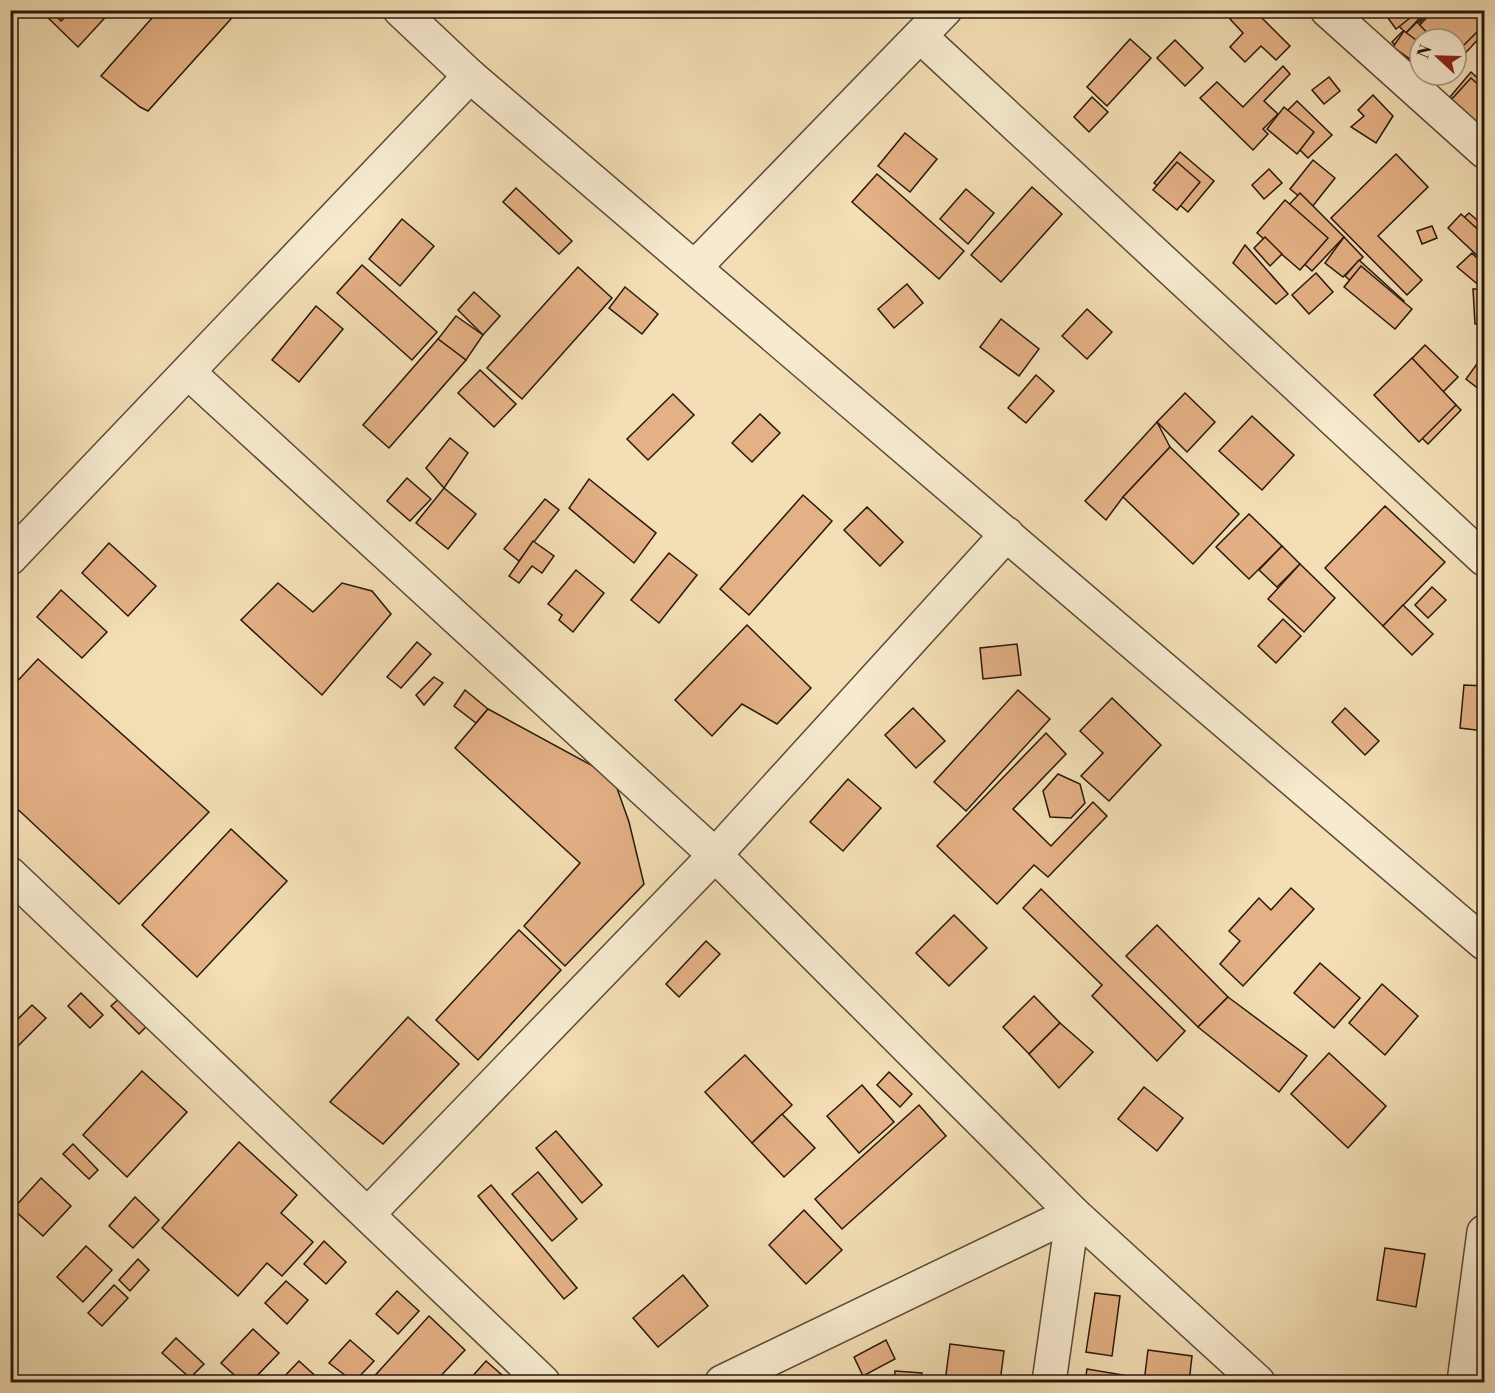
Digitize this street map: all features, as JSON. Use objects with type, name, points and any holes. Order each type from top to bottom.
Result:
[{"type":"street","points":[[400,10],[470,76],[1485,943]]},
{"type":"street","points":[[695,267],[945,10]]},
{"type":"street","points":[[1327,10],[1485,151]]},
{"type":"street","points":[[920,36],[1485,559]]},
{"type":"street","points":[[10,558],[470,76]]},
{"type":"street","points":[[188,372],[715,855],[1073,1214],[1258,1383]]},
{"type":"street","points":[[368,1214],[715,855],[1007,534]]},
{"type":"street","points":[[10,874],[543,1383]]},
{"type":"street","points":[[722,1383],[1073,1214]]},
{"type":"street","points":[[1049,1383],[1073,1214]]},
{"type":"street","points":[[1464,1383],[1485,1232]]},
{"type":"building","points":[[40,10],[112,10],[78,47]]},
{"type":"building","points":[[50,10],[72,10],[61,21]]},
{"type":"building","points":[[159,10],[239,10],[148,111],[101,76]]},
{"type":"building","points":[[169,10],[231,10],[146,108],[110,77]]},
{"type":"building","points":[[1239,10],[1254,10],[1290,46],[1276,60],[1261,46],[1245,62],[1230,47],[1243,33],[1230,19]]},
{"type":"building","points":[[1382,10],[1427,10],[1411,27],[1408,27],[1406,33]]},
{"type":"building","points":[[1397,10],[1419,11],[1396,29],[1388,18]]},
{"type":"building","points":[[1430,10],[1484,10],[1484,21],[1468,38],[1468,27],[1419,27],[1416,24]]},
{"type":"building","points":[[1432,10],[1484,10],[1484,33],[1468,50],[1468,27],[1425,27],[1420,22]]},
{"type":"building","points":[[1434,10],[1484,10],[1484,25],[1468,41],[1468,27],[1418,27]]},
{"type":"building","points":[[1417,22],[1422,27],[1412,27]]},
{"type":"building","points":[[1403,31],[1408,36],[1408,58],[1392,42]]},
{"type":"building","points":[[1404,31],[1408,34],[1408,58],[1393,47]]},
{"type":"building","points":[[1130,39],[1151,58],[1107,106],[1087,87]]},
{"type":"building","points":[[1175,40],[1203,68],[1185,86],[1157,58]]},
{"type":"building","points":[[1283,66],[1290,74],[1264,101],[1278,114],[1263,129],[1268,134],[1253,150],[1200,98],[1217,82],[1243,107]]},
{"type":"building","points":[[1471,72],[1484,84],[1484,127],[1450,97],[1458,87],[1468,87],[1468,76]]},
{"type":"building","points":[[1329,77],[1340,91],[1324,104],[1312,90]]},
{"type":"building","points":[[1471,78],[1484,90],[1484,130],[1451,100],[1463,87],[1468,87],[1468,81]]},
{"type":"building","points":[[1373,95],[1393,116],[1376,143],[1351,127],[1364,116],[1358,110]]},
{"type":"building","points":[[1092,97],[1108,112],[1089,132],[1074,117]]},
{"type":"building","points":[[1297,101],[1332,135],[1308,158],[1274,124]]},
{"type":"building","points":[[1284,107],[1314,132],[1297,154],[1267,129]]},
{"type":"building","points":[[905,133],[937,159],[910,192],[878,166]]},
{"type":"building","points":[[1180,152],[1214,181],[1188,212],[1154,183]]},
{"type":"building","points":[[1396,154],[1428,187],[1378,236],[1422,280],[1407,295],[1331,218]]},
{"type":"building","points":[[1313,160],[1335,178],[1312,207],[1290,189]]},
{"type":"building","points":[[1177,162],[1200,182],[1177,210],[1153,190]]},
{"type":"building","points":[[1269,169],[1282,183],[1264,199],[1252,185]]},
{"type":"building","points":[[877,174],[964,251],[939,279],[852,202]]},
{"type":"building","points":[[1032,187],[1062,214],[1001,282],[971,255]]},
{"type":"building","points":[[516,188],[572,241],[559,254],[503,202]]},
{"type":"building","points":[[966,189],[994,213],[968,244],[940,219]]},
{"type":"building","points":[[1300,193],[1344,237],[1312,271],[1266,229]]},
{"type":"building","points":[[1285,200],[1328,238],[1300,270],[1257,233]]},
{"type":"building","points":[[1469,213],[1484,226],[1484,251],[1456,225]]},
{"type":"building","points":[[1461,214],[1484,235],[1484,262],[1448,228]]},
{"type":"building","points":[[402,219],[434,246],[400,286],[369,259]]},
{"type":"building","points":[[1432,226],[1437,238],[1422,244],[1417,231]]},
{"type":"building","points":[[1265,237],[1282,254],[1270,266],[1254,248]]},
{"type":"building","points":[[1344,237],[1363,257],[1343,277],[1325,263]]},
{"type":"building","points":[[1245,245],[1288,294],[1276,304],[1233,263]]},
{"type":"building","points":[[1472,253],[1484,265],[1484,283],[1481,287],[1457,267]]},
{"type":"building","points":[[1359,260],[1404,301],[1389,316],[1345,276]]},
{"type":"building","points":[[362,265],[437,332],[412,360],[337,293]]},
{"type":"building","points":[[1361,266],[1412,309],[1395,329],[1344,287]]},
{"type":"building","points":[[578,267],[612,298],[522,399],[487,368]]},
{"type":"building","points":[[1316,273],[1333,292],[1309,314],[1292,295]]},
{"type":"building","points":[[907,284],[923,303],[894,328],[878,309]]},
{"type":"building","points":[[625,287],[658,314],[642,334],[609,308]]},
{"type":"building","points":[[1473,289],[1484,289],[1484,323],[1475,324]]},
{"type":"building","points":[[474,292],[500,316],[483,335],[458,310]]},
{"type":"building","points":[[316,306],[343,329],[299,382],[272,360]]},
{"type":"building","points":[[1087,309],[1112,332],[1087,359],[1062,336]]},
{"type":"building","points":[[456,316],[483,335],[466,360],[438,339]]},
{"type":"building","points":[[1001,319],[1039,349],[1019,376],[980,347]]},
{"type":"building","points":[[438,339],[466,360],[389,448],[363,425]]},
{"type":"building","points":[[1425,345],[1458,377],[1443,392],[1461,410],[1428,444],[1377,394]]},
{"type":"building","points":[[1412,358],[1456,405],[1419,442],[1374,395]]},
{"type":"building","points":[[1479,361],[1484,365],[1484,393],[1466,379]]},
{"type":"building","points":[[480,370],[516,404],[494,427],[458,393]]},
{"type":"building","points":[[1036,375],[1054,391],[1026,423],[1008,408]]},
{"type":"building","points":[[1185,393],[1215,422],[1187,452],[1157,422]]},
{"type":"building","points":[[673,394],[694,415],[648,460],[627,439]]},
{"type":"building","points":[[760,414],[780,433],[752,462],[732,443]]},
{"type":"building","points":[[1252,416],[1294,455],[1262,490],[1219,451]]},
{"type":"building","points":[[1157,422],[1170,447],[1123,497],[1106,520],[1085,501]]},
{"type":"building","points":[[450,438],[468,453],[444,488],[426,468]]},
{"type":"building","points":[[1170,447],[1239,514],[1193,564],[1123,497]]},
{"type":"building","points":[[407,478],[431,499],[410,521],[387,501]]},
{"type":"building","points":[[589,479],[656,533],[634,563],[569,508]]},
{"type":"building","points":[[444,488],[476,514],[448,549],[416,523]]},
{"type":"building","points":[[803,495],[832,521],[749,615],[720,589]]},
{"type":"building","points":[[545,499],[559,510],[519,561],[504,549]]},
{"type":"building","points":[[1385,506],[1445,562],[1383,626],[1325,568]]},
{"type":"building","points":[[867,507],[903,542],[880,566],[844,530]]},
{"type":"building","points":[[1249,514],[1282,546],[1249,579],[1216,547]]},
{"type":"building","points":[[533,541],[554,556],[542,573],[532,566],[519,583],[509,576]]},
{"type":"building","points":[[109,543],[156,586],[128,616],[82,573]]},
{"type":"building","points":[[1282,546],[1300,564],[1277,587],[1259,570]]},
{"type":"building","points":[[669,553],[697,575],[659,623],[631,600]]},
{"type":"building","points":[[1300,564],[1335,598],[1304,632],[1268,599]]},
{"type":"building","points":[[576,570],[604,593],[573,632],[559,620],[562,615],[548,604]]},
{"type":"building","points":[[278,583],[313,612],[342,583],[372,591],[391,614],[322,695],[241,620]]},
{"type":"building","points":[[1432,587],[1446,600],[1428,618],[1415,605]]},
{"type":"building","points":[[61,590],[107,632],[82,658],[37,617]]},
{"type":"building","points":[[1403,605],[1433,634],[1412,655],[1383,626]]},
{"type":"building","points":[[1283,619],[1301,636],[1276,663],[1258,646]]},
{"type":"building","points":[[747,625],[811,688],[777,724],[742,704],[712,736],[675,700]]},
{"type":"building","points":[[417,642],[431,654],[401,688],[387,677]]},
{"type":"building","points":[[1017,644],[1021,675],[983,679],[980,648]]},
{"type":"building","points":[[38,659],[209,812],[119,904],[10,802],[10,689]]},
{"type":"building","points":[[434,677],[443,683],[424,705],[416,695]]},
{"type":"building","points":[[1464,685],[1484,686],[1484,731],[1460,728]]},
{"type":"building","points":[[465,690],[488,709],[476,723],[454,706]]},
{"type":"building","points":[[1018,690],[1050,719],[966,811],[934,782]]},
{"type":"building","points":[[1112,698],[1161,745],[1109,801],[1081,776],[1103,753],[1080,731]]},
{"type":"building","points":[[913,708],[945,741],[916,768],[885,735]]},
{"type":"building","points":[[1345,708],[1379,741],[1365,755],[1332,722]]},
{"type":"building","points":[[488,709],[613,777],[629,822],[644,884],[565,966],[524,926],[580,863],[455,748]]},
{"type":"building","points":[[1046,733],[1066,754],[1013,809],[1051,846],[1093,802],[1107,816],[1048,877],[1034,865],[997,904],[937,846]]},
{"type":"building","points":[[1058,774],[1080,784],[1085,803],[1071,818],[1050,817],[1043,791]]},
{"type":"building","points":[[848,779],[881,808],[843,851],[810,822]]},
{"type":"building","points":[[231,829],[287,881],[197,977],[142,925]]},
{"type":"building","points":[[1291,888],[1314,909],[1243,986],[1220,964],[1240,941],[1229,931],[1259,898],[1271,910]]},
{"type":"building","points":[[1041,889],[1185,1031],[1157,1061],[1092,996],[1102,985],[1023,908]]},
{"type":"building","points":[[954,915],[987,948],[949,986],[916,953]]},
{"type":"building","points":[[1157,925],[1228,997],[1198,1027],[1126,956]]},
{"type":"building","points":[[519,930],[561,970],[478,1060],[436,1020]]},
{"type":"building","points":[[706,941],[720,954],[679,997],[666,984]]},
{"type":"building","points":[[1320,963],[1360,998],[1334,1028],[1294,993]]},
{"type":"building","points":[[1382,984],[1418,1016],[1385,1055],[1349,1023]]},
{"type":"building","points":[[81,993],[103,1015],[90,1028],[68,1006]]},
{"type":"building","points":[[123,995],[151,1022],[139,1034],[111,1006]]},
{"type":"building","points":[[1034,996],[1060,1023],[1029,1054],[1003,1027]]},
{"type":"building","points":[[1228,997],[1307,1056],[1279,1092],[1198,1027]]},
{"type":"building","points":[[32,1005],[46,1018],[10,1054],[10,1027]]},
{"type":"building","points":[[408,1017],[459,1064],[383,1144],[330,1102]]},
{"type":"building","points":[[1060,1023],[1093,1052],[1059,1088],[1029,1054]]},
{"type":"building","points":[[1329,1053],[1386,1106],[1348,1148],[1291,1094]]},
{"type":"building","points":[[745,1055],[792,1105],[752,1143],[705,1092]]},
{"type":"building","points":[[142,1071],[187,1112],[127,1177],[83,1135]]},
{"type":"building","points":[[889,1072],[912,1094],[900,1107],[877,1085]]},
{"type":"building","points":[[862,1085],[894,1122],[859,1153],[827,1116]]},
{"type":"building","points":[[1144,1087],[1183,1118],[1157,1151],[1118,1119]]},
{"type":"building","points":[[919,1105],[946,1136],[842,1229],[815,1199]]},
{"type":"building","points":[[782,1114],[815,1148],[784,1177],[752,1143]]},
{"type":"building","points":[[556,1131],[602,1185],[582,1203],[536,1148]]},
{"type":"building","points":[[239,1142],[297,1195],[281,1213],[313,1242],[282,1276],[267,1263],[238,1296],[162,1228]]},
{"type":"building","points":[[73,1144],[98,1170],[89,1179],[63,1154]]},
{"type":"building","points":[[538,1172],[577,1219],[552,1241],[512,1194]]},
{"type":"building","points":[[41,1178],[71,1206],[43,1236],[13,1209]]},
{"type":"building","points":[[491,1185],[577,1288],[564,1299],[478,1196]]},
{"type":"building","points":[[135,1197],[159,1220],[133,1248],[109,1226]]},
{"type":"building","points":[[804,1210],[842,1250],[806,1284],[769,1245]]},
{"type":"building","points":[[324,1241],[346,1262],[326,1284],[304,1264]]},
{"type":"building","points":[[86,1246],[112,1270],[83,1302],[57,1277]]},
{"type":"building","points":[[1385,1248],[1425,1254],[1416,1307],[1377,1300]]},
{"type":"building","points":[[138,1259],[149,1270],[130,1291],[119,1280]]},
{"type":"building","points":[[683,1275],[708,1306],[658,1347],[633,1318]]},
{"type":"building","points":[[286,1281],[308,1300],[287,1324],[265,1303]]},
{"type":"building","points":[[114,1285],[128,1298],[102,1326],[88,1313]]},
{"type":"building","points":[[397,1291],[419,1311],[398,1334],[376,1314]]},
{"type":"building","points":[[1095,1293],[1120,1296],[1112,1356],[1086,1352]]},
{"type":"building","points":[[429,1316],[465,1350],[435,1382],[369,1382]]},
{"type":"building","points":[[253,1329],[279,1353],[251,1382],[242,1382],[221,1363]]},
{"type":"building","points":[[176,1338],[204,1364],[190,1378],[162,1353]]},
{"type":"building","points":[[350,1340],[374,1361],[354,1382],[329,1363]]},
{"type":"building","points":[[886,1340],[895,1359],[863,1376],[854,1357]]},
{"type":"building","points":[[950,1344],[1004,1351],[1000,1382],[945,1382]]},
{"type":"building","points":[[1148,1350],[1192,1356],[1189,1382],[1144,1382]]},
{"type":"building","points":[[299,1361],[322,1382],[279,1382]]},
{"type":"building","points":[[486,1361],[510,1382],[468,1381]]},
{"type":"building","points":[[1087,1369],[1141,1378],[1140,1382],[1085,1382]]},
{"type":"building","points":[[895,1371],[922,1373],[921,1382],[894,1382]]}]
